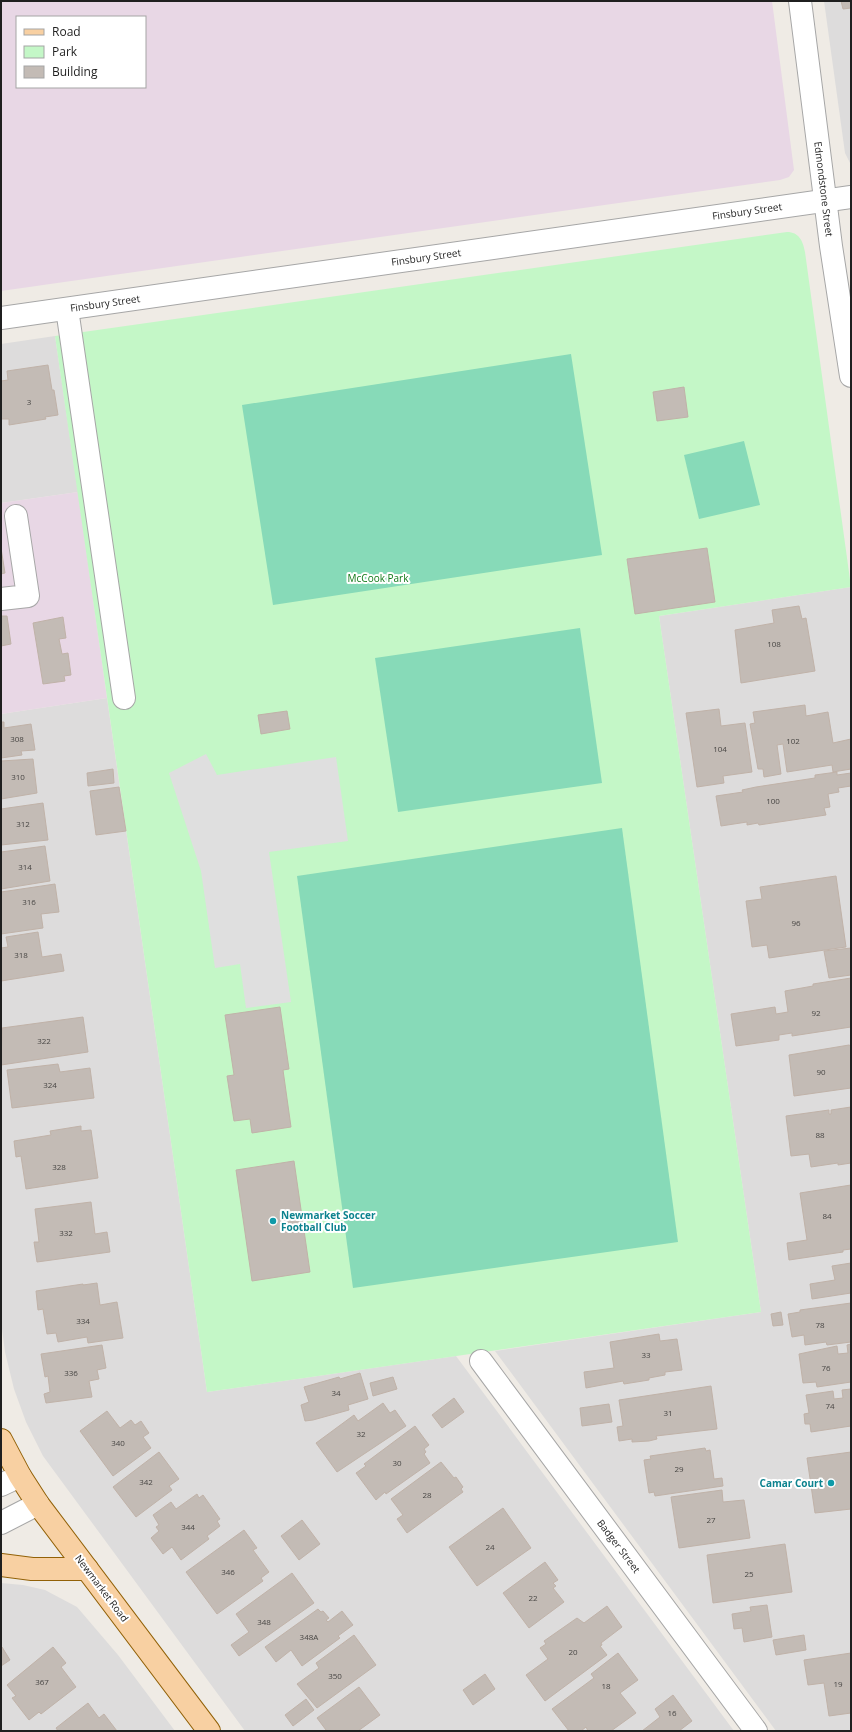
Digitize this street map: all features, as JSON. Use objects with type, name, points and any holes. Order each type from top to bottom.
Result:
[{"type":"main road","name":"Newmarket Road","points":[[1,1440],[10,1481],[38,1504],[209,1731]]},
{"type":"main road","points":[[1,1565],[32,1569],[87,1569]]},
{"type":"street","name":"Edmondstone Street","points":[[800,1],[825,200],[851,376]]},
{"type":"street","name":"Finsbury Street","points":[[1,318],[851,197]]},
{"type":"street","points":[[67,309],[124,698]]},
{"type":"street","points":[[1,599],[28,596],[16,516]]},
{"type":"street","name":"Badger Street","points":[[481,1362],[756,1731]]},
{"type":"street","points":[[1,1522],[38,1504]]},
{"type":"shaded area","points":[[1,1],[772,1],[794,170],[789,177],[780,180],[1,291]]},
{"type":"shaded area","points":[[824,1],[851,1],[851,165],[845,153]]},
{"type":"shaded area","points":[[55,336],[78,492],[1,503],[1,344]]},
{"type":"shaded area","points":[[78,492],[107,698],[1,714],[1,503]]},
{"type":"shaded area","points":[[851,587],[851,1731],[776,1731],[495,1351],[761,1312],[659,616]]},
{"type":"shaded area","points":[[107,698],[207,1392],[456,1356],[734,1731],[245,1731],[43,1456],[26,1422],[14,1389],[5,1352],[1,1321],[1,714]]},
{"type":"shaded area","points":[[206,754],[217,775],[336,757],[348,841],[269,852],[291,1002],[246,1008],[240,964],[215,968],[201,871],[169,773]]},
{"type":"shaded area","points":[[1,1583],[23,1585],[45,1590],[77,1607],[118,1655],[175,1731],[1,1731]]},
{"type":"green space","name":"McCook Park","points":[[791,232],[800,238],[805,252],[851,587],[659,616],[761,1312],[207,1392],[55,336]]},
{"type":"green space","points":[[571,354],[602,555],[273,605],[242,405]]},
{"type":"green space","points":[[744,441],[760,505],[699,519],[684,455]]},
{"type":"green space","points":[[580,628],[602,783],[398,812],[375,658]]},
{"type":"green space","points":[[622,828],[678,1242],[353,1288],[297,876]]},
{"type":"building","points":[[841,1],[851,1],[851,8],[843,9]]},
{"type":"building","points":[[48,365],[58,415],[45,417],[46,419],[9,425],[9,419],[1,419],[1,381],[8,380],[7,371]]},
{"type":"building","points":[[684,387],[688,417],[657,421],[653,392]]},
{"type":"building","points":[[1,548],[5,573],[1,574]]},
{"type":"building","points":[[707,548],[715,602],[635,614],[627,559]]},
{"type":"building","points":[[799,606],[802,619],[806,618],[815,671],[741,683],[735,630],[774,623],[772,610]]},
{"type":"building","points":[[1,616],[7,616],[11,644],[1,646]]},
{"type":"building","points":[[63,617],[66,638],[59,639],[62,654],[68,653],[71,675],[64,676],[65,681],[43,684],[33,623]]},
{"type":"building","points":[[805,705],[806,716],[828,712],[833,743],[851,739],[851,769],[833,772],[832,765],[787,772],[783,744],[777,745],[781,774],[764,777],[763,769],[758,769],[750,724],[755,723],[753,712]]},
{"type":"building","points":[[719,709],[721,726],[745,723],[752,772],[723,776],[724,783],[697,787],[686,713]]},
{"type":"building","points":[[287,711],[290,729],[261,734],[258,715]]},
{"type":"building","points":[[1,722],[4,722],[4,728],[31,724],[35,750],[21,751],[22,755],[1,758]]},
{"type":"building","points":[[33,759],[37,793],[1,799],[1,761]]},
{"type":"building","points":[[113,769],[114,783],[88,786],[87,773]]},
{"type":"building","points":[[837,772],[837,775],[851,773],[851,786],[838,788],[839,792],[828,794],[830,807],[824,808],[826,815],[759,825],[758,823],[747,825],[747,822],[721,826],[716,796],[743,792],[742,790],[756,787],[815,778],[815,775]]},
{"type":"building","points":[[119,787],[126,831],[96,835],[90,791]]},
{"type":"building","points":[[43,803],[48,840],[1,845],[1,809]]},
{"type":"building","points":[[45,846],[50,881],[1,889],[1,852]]},
{"type":"building","points":[[836,876],[846,947],[769,958],[767,945],[752,947],[746,901],[762,899],[760,887]]},
{"type":"building","points":[[55,884],[59,912],[41,914],[43,928],[1,934],[1,892]]},
{"type":"building","points":[[38,932],[42,957],[61,954],[64,971],[1,981],[1,948],[8,947],[6,937]]},
{"type":"building","points":[[851,948],[851,975],[829,978],[824,951]]},
{"type":"building","points":[[851,978],[851,1027],[792,1036],[792,1033],[779,1035],[779,1040],[736,1046],[731,1014],[775,1007],[776,1014],[788,1012],[785,991],[813,986],[813,984]]},
{"type":"building","points":[[280,1007],[289,1069],[283,1070],[291,1127],[252,1133],[250,1119],[234,1121],[227,1076],[234,1075],[225,1015]]},
{"type":"building","points":[[83,1017],[88,1052],[1,1065],[2,1028]]},
{"type":"building","points":[[849,1045],[851,1046],[851,1088],[794,1096],[789,1055]]},
{"type":"building","points":[[58,1064],[60,1072],[90,1068],[94,1098],[12,1108],[7,1070]]},
{"type":"building","points":[[851,1107],[851,1163],[838,1165],[838,1163],[811,1167],[809,1154],[791,1156],[786,1116],[829,1110],[829,1114],[831,1114],[831,1110]]},
{"type":"building","points":[[81,1126],[81,1131],[91,1130],[98,1178],[26,1189],[21,1156],[16,1157],[14,1141],[51,1135],[50,1131]]},
{"type":"building","name":"Newmarket Soccer Football Club","points":[[294,1161],[310,1272],[252,1281],[236,1170]]},
{"type":"building","points":[[851,1185],[851,1249],[843,1250],[843,1252],[789,1260],[787,1243],[807,1240],[800,1193]]},
{"type":"building","points":[[91,1202],[95,1234],[107,1232],[110,1252],[37,1262],[34,1242],[39,1242],[35,1209]]},
{"type":"building","points":[[851,1263],[851,1293],[812,1299],[810,1284],[835,1280],[832,1266]]},
{"type":"building","points":[[97,1283],[100,1305],[117,1302],[123,1338],[88,1343],[87,1337],[58,1342],[56,1333],[47,1334],[43,1309],[38,1310],[36,1291]]},
{"type":"building","points":[[851,1303],[851,1342],[827,1345],[826,1342],[805,1345],[804,1335],[792,1337],[788,1314],[800,1312],[800,1310]]},
{"type":"building","points":[[781,1312],[783,1325],[773,1326],[771,1314]]},
{"type":"building","points":[[659,1334],[660,1341],[677,1339],[682,1370],[665,1372],[665,1375],[649,1378],[649,1380],[624,1384],[623,1381],[586,1388],[584,1372],[614,1368],[610,1342]]},
{"type":"building","points":[[851,1344],[851,1382],[817,1387],[816,1382],[803,1383],[799,1354],[837,1346],[838,1354],[848,1353],[847,1345]]},
{"type":"building","points":[[102,1345],[106,1368],[97,1370],[99,1379],[89,1381],[92,1397],[46,1403],[44,1394],[50,1392],[48,1376],[45,1377],[41,1354]]},
{"type":"building","points":[[360,1373],[368,1399],[348,1405],[349,1410],[305,1421],[301,1405],[309,1402],[304,1387],[339,1377],[340,1379]]},
{"type":"building","points":[[393,1377],[397,1389],[373,1396],[370,1383]]},
{"type":"building","points":[[711,1386],[717,1429],[656,1436],[657,1439],[649,1441],[632,1442],[632,1439],[619,1441],[617,1427],[623,1426],[619,1400]]},
{"type":"building","points":[[851,1389],[851,1426],[811,1432],[810,1424],[805,1424],[804,1414],[809,1413],[806,1395],[833,1391],[834,1399],[843,1398],[842,1390]]},
{"type":"building","points":[[454,1398],[464,1412],[442,1428],[432,1415]]},
{"type":"building","points":[[383,1403],[390,1413],[395,1410],[406,1426],[337,1472],[316,1443],[354,1415],[358,1421]]},
{"type":"building","points":[[609,1404],[612,1422],[582,1426],[580,1408]]},
{"type":"building","points":[[107,1411],[120,1428],[131,1420],[135,1425],[141,1421],[149,1433],[143,1437],[151,1448],[113,1476],[80,1431]]},
{"type":"building","points":[[415,1426],[429,1445],[424,1449],[426,1452],[424,1454],[430,1463],[386,1494],[385,1492],[376,1500],[356,1473],[366,1466],[364,1464]]},
{"type":"building","points":[[705,1448],[706,1451],[710,1450],[714,1479],[722,1478],[723,1486],[655,1496],[654,1492],[649,1493],[644,1460],[651,1459],[650,1456]]},
{"type":"building","points":[[159,1452],[179,1479],[169,1486],[172,1490],[136,1517],[113,1487]]},
{"type":"building","name":"Camar Court","points":[[851,1452],[851,1509],[815,1513],[807,1458]]},
{"type":"building","points":[[441,1462],[454,1478],[456,1477],[463,1487],[461,1489],[463,1492],[407,1533],[397,1519],[403,1515],[391,1499]]},
{"type":"building","points":[[722,1490],[723,1502],[744,1500],[750,1538],[679,1548],[671,1497]]},
{"type":"building","points":[[197,1494],[199,1498],[203,1495],[220,1519],[217,1521],[220,1526],[207,1536],[209,1539],[181,1560],[172,1547],[163,1554],[151,1538],[159,1531],[156,1527],[159,1525],[153,1515],[171,1502],[176,1509]]},
{"type":"building","points":[[503,1508],[531,1548],[477,1586],[449,1547]]},
{"type":"building","points":[[302,1520],[320,1544],[299,1560],[281,1536]]},
{"type":"building","points":[[244,1530],[257,1548],[253,1550],[269,1572],[261,1578],[263,1581],[217,1614],[186,1572]]},
{"type":"building","points":[[785,1544],[792,1592],[713,1603],[707,1555]]},
{"type":"building","points":[[545,1562],[558,1580],[553,1583],[556,1586],[553,1588],[564,1602],[529,1628],[503,1593]]},
{"type":"building","points":[[292,1573],[314,1603],[239,1656],[231,1645],[249,1632],[236,1614]]},
{"type":"building","points":[[767,1605],[772,1637],[744,1642],[742,1628],[734,1629],[732,1614],[751,1611],[750,1607]]},
{"type":"building","points":[[607,1606],[622,1627],[601,1643],[602,1645],[600,1646],[607,1655],[545,1701],[526,1675],[548,1659],[540,1648],[546,1644],[544,1641],[577,1618],[584,1623]]},
{"type":"building","points":[[318,1609],[321,1612],[323,1611],[329,1618],[326,1620],[328,1622],[342,1611],[353,1625],[338,1636],[340,1638],[302,1666],[291,1650],[276,1662],[265,1647]]},
{"type":"building","points":[[354,1635],[376,1665],[317,1708],[297,1684],[319,1668],[316,1663]]},
{"type":"building","points":[[804,1635],[806,1650],[776,1655],[773,1640]]},
{"type":"building","points":[[2,1647],[10,1660],[1,1666],[1,1648]]},
{"type":"building","points":[[53,1647],[66,1663],[61,1667],[76,1687],[41,1714],[39,1712],[29,1720],[12,1698],[16,1696],[7,1685]]},
{"type":"building","points":[[618,1653],[638,1680],[620,1693],[636,1713],[611,1731],[588,1731],[586,1727],[581,1731],[569,1731],[552,1709],[594,1678],[591,1674]]},
{"type":"building","points":[[851,1653],[851,1713],[829,1716],[824,1683],[808,1685],[804,1660]]},
{"type":"building","points":[[485,1674],[495,1689],[473,1705],[463,1690]]},
{"type":"building","points":[[359,1687],[380,1715],[358,1731],[325,1731],[326,1730],[317,1718]]},
{"type":"building","points":[[673,1695],[692,1721],[679,1731],[642,1731],[660,1717],[655,1709]]},
{"type":"building","points":[[306,1699],[314,1710],[293,1726],[285,1715]]},
{"type":"building","points":[[88,1703],[99,1718],[104,1714],[117,1731],[58,1731],[56,1728]]},
{"type":"place","name":"Newmarket Soccer Football Club","points":[[273,1221]]},
{"type":"place","name":"Camar Court","points":[[831,1483]]}]
